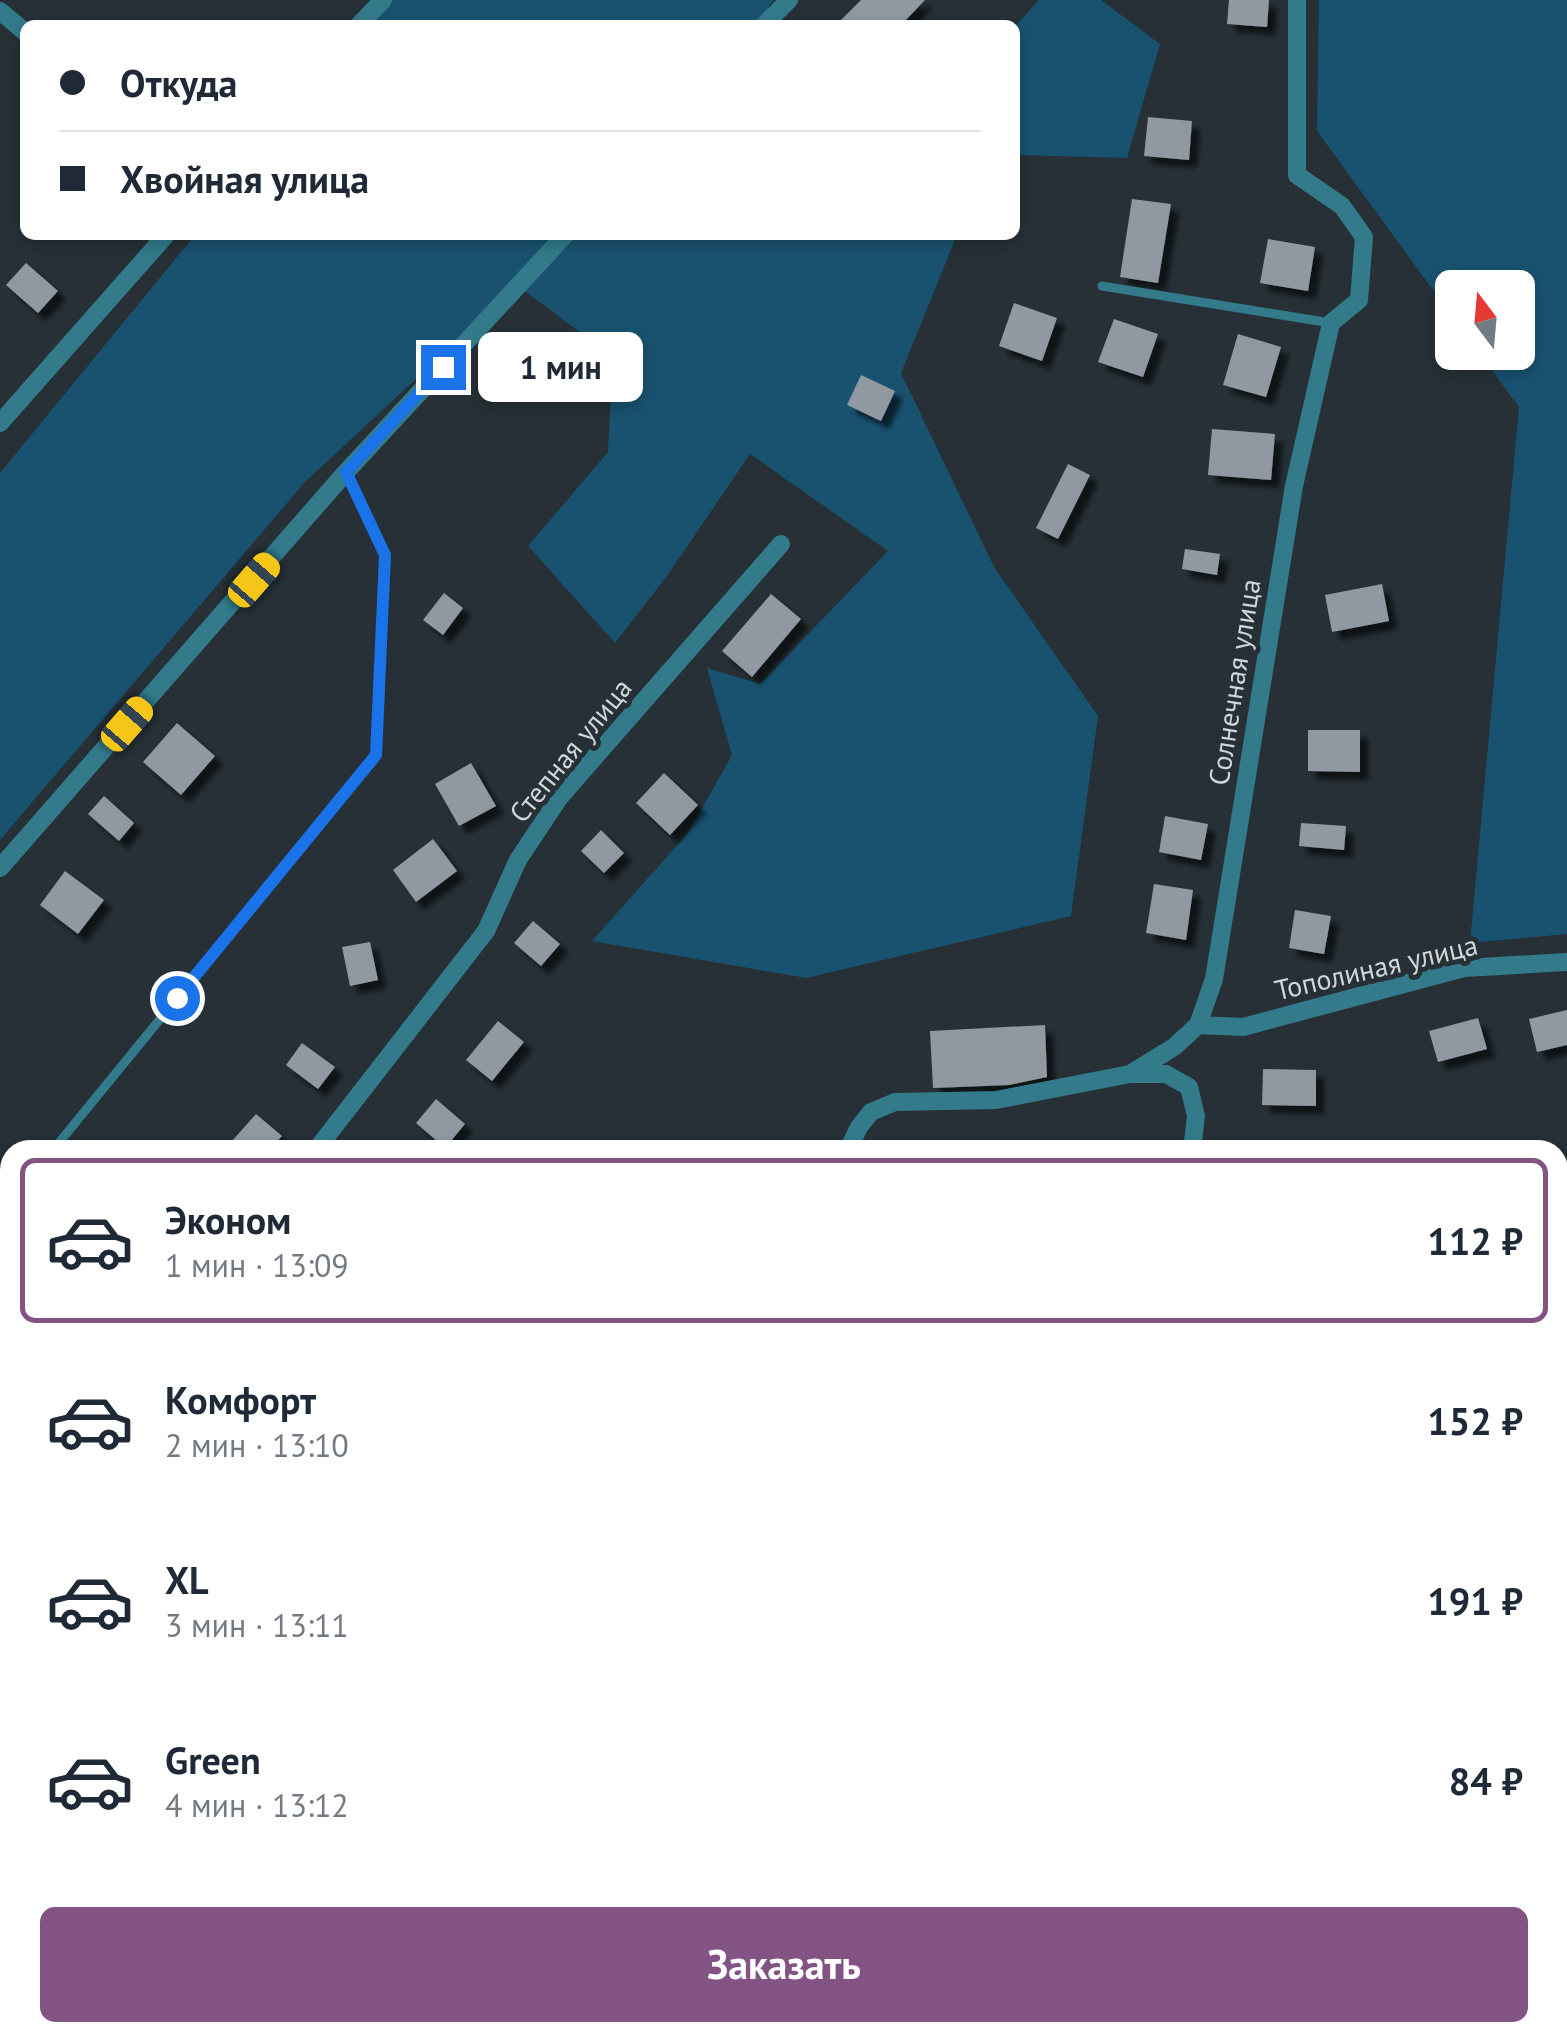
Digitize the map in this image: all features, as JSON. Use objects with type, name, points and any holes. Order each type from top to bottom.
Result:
[{"type":"street","points":[[365,20],[383,0]]},
{"type":"street","points":[[769,20],[789,0]]},
{"type":"street","name":"Солнечная улица","points":[[1198,1024],[1214,979],[1294,486],[1330,323],[1359,300],[1364,238],[1342,206],[1297,175],[1297,0]]},
{"type":"street","points":[[0,12],[20,28]]},
{"type":"street","points":[[0,422],[162,240]]},
{"type":"street","points":[[0,868],[346,472],[559,240]]},
{"type":"street","name":"Степная улица","points":[[324,1140],[486,931],[518,860],[559,798],[781,544]]},
{"type":"street","name":"Тополиная улица","points":[[1198,1024],[1244,1028],[1464,968],[1567,962]]},
{"type":"street","points":[[1130,1074],[1174,1047],[1198,1024]]},
{"type":"street","points":[[853,1140],[871,1112],[895,1102],[996,1100],[1130,1074],[1166,1074],[1189,1086],[1196,1116],[1193,1140]]},
{"type":"lane","points":[[1102,286],[1330,323]]},
{"type":"lane","points":[[61,1140],[376,755],[385,555],[346,472]]},
{"type":"shaded area","points":[[387,0],[774,0],[768,7],[768,20],[371,20]]},
{"type":"shaded area","points":[[1039,0],[1101,0],[1160,44],[1127,158],[1020,155],[1020,21]]},
{"type":"shaded area","points":[[1319,0],[1567,0],[1567,934],[1470,943],[1519,407],[1492,370],[1535,370],[1535,270],[1435,270],[1435,293],[1317,131]]},
{"type":"shaded area","points":[[191,240],[955,240],[901,373],[994,567],[1098,716],[1071,916],[806,978],[592,941],[688,833],[732,755],[707,668],[760,684],[888,551],[750,454],[667,576],[615,643],[528,546],[608,452],[613,357],[517,285],[305,482],[0,840],[0,473]]},
{"type":"building","points":[[861,0],[925,0],[906,20],[841,20]]},
{"type":"building","points":[[1229,0],[1269,0],[1267,27],[1227,24]]},
{"type":"building","points":[[1148,117],[1192,121],[1189,160],[1144,156]]},
{"type":"building","points":[[1132,199],[1171,204],[1158,283],[1120,277]]},
{"type":"building","points":[[1268,239],[1315,247],[1308,291],[1260,283]]},
{"type":"building","points":[[26,263],[58,291],[38,313],[6,285]]},
{"type":"building","points":[[1014,303],[1057,318],[1042,361],[999,346]]},
{"type":"building","points":[[1114,319],[1158,334],[1143,377],[1098,362]]},
{"type":"building","points":[[1238,334],[1281,347],[1266,397],[1223,385]]},
{"type":"building","points":[[861,375],[895,391],[881,421],[847,405]]},
{"type":"building","points":[[1212,429],[1275,434],[1271,480],[1208,475]]},
{"type":"building","points":[[1068,464],[1090,475],[1058,539],[1036,528]]},
{"type":"building","points":[[1185,549],[1220,554],[1217,575],[1182,569]]},
{"type":"building","points":[[1382,584],[1389,621],[1332,632],[1325,595]]},
{"type":"building","points":[[444,593],[463,608],[443,635],[423,620]]},
{"type":"building","points":[[771,594],[801,619],[752,677],[722,651]]},
{"type":"building","points":[[177,723],[215,756],[181,795],[143,762]]},
{"type":"building","points":[[1308,730],[1360,730],[1360,772],[1308,771]]},
{"type":"building","points":[[471,763],[496,806],[459,826],[435,784]]},
{"type":"building","points":[[664,773],[698,805],[670,835],[636,803]]},
{"type":"building","points":[[104,796],[134,823],[119,841],[88,814]]},
{"type":"building","points":[[1165,816],[1208,824],[1201,860],[1159,852]]},
{"type":"building","points":[[1301,823],[1346,826],[1344,850],[1299,846]]},
{"type":"building","points":[[601,830],[624,853],[604,873],[581,851]]},
{"type":"building","points":[[433,839],[457,871],[416,902],[393,870]]},
{"type":"building","points":[[65,871],[104,900],[78,934],[40,905]]},
{"type":"building","points":[[1154,884],[1193,890],[1186,940],[1146,933]]},
{"type":"building","points":[[1295,910],[1331,916],[1324,954],[1289,948]]},
{"type":"building","points":[[533,921],[560,944],[541,966],[514,943]]},
{"type":"building","points":[[370,942],[378,980],[350,986],[342,947]]},
{"type":"building","points":[[1567,1010],[1567,1045],[1537,1052],[1529,1019]]},
{"type":"building","points":[[1478,1018],[1487,1049],[1438,1062],[1429,1031]]},
{"type":"building","points":[[498,1021],[524,1042],[492,1081],[466,1060]]},
{"type":"building","points":[[1045,1025],[1047,1077],[1009,1085],[933,1088],[930,1031]]},
{"type":"building","points":[[302,1043],[335,1067],[318,1089],[286,1065]]},
{"type":"building","points":[[1263,1069],[1316,1070],[1316,1106],[1262,1105]]},
{"type":"building","points":[[436,1099],[465,1124],[452,1140],[436,1140],[416,1123]]},
{"type":"building","points":[[256,1114],[282,1136],[278,1140],[233,1140]]},
{"type":"route","points":[[177,998],[376,755],[385,555],[346,472],[443,367]]}]
